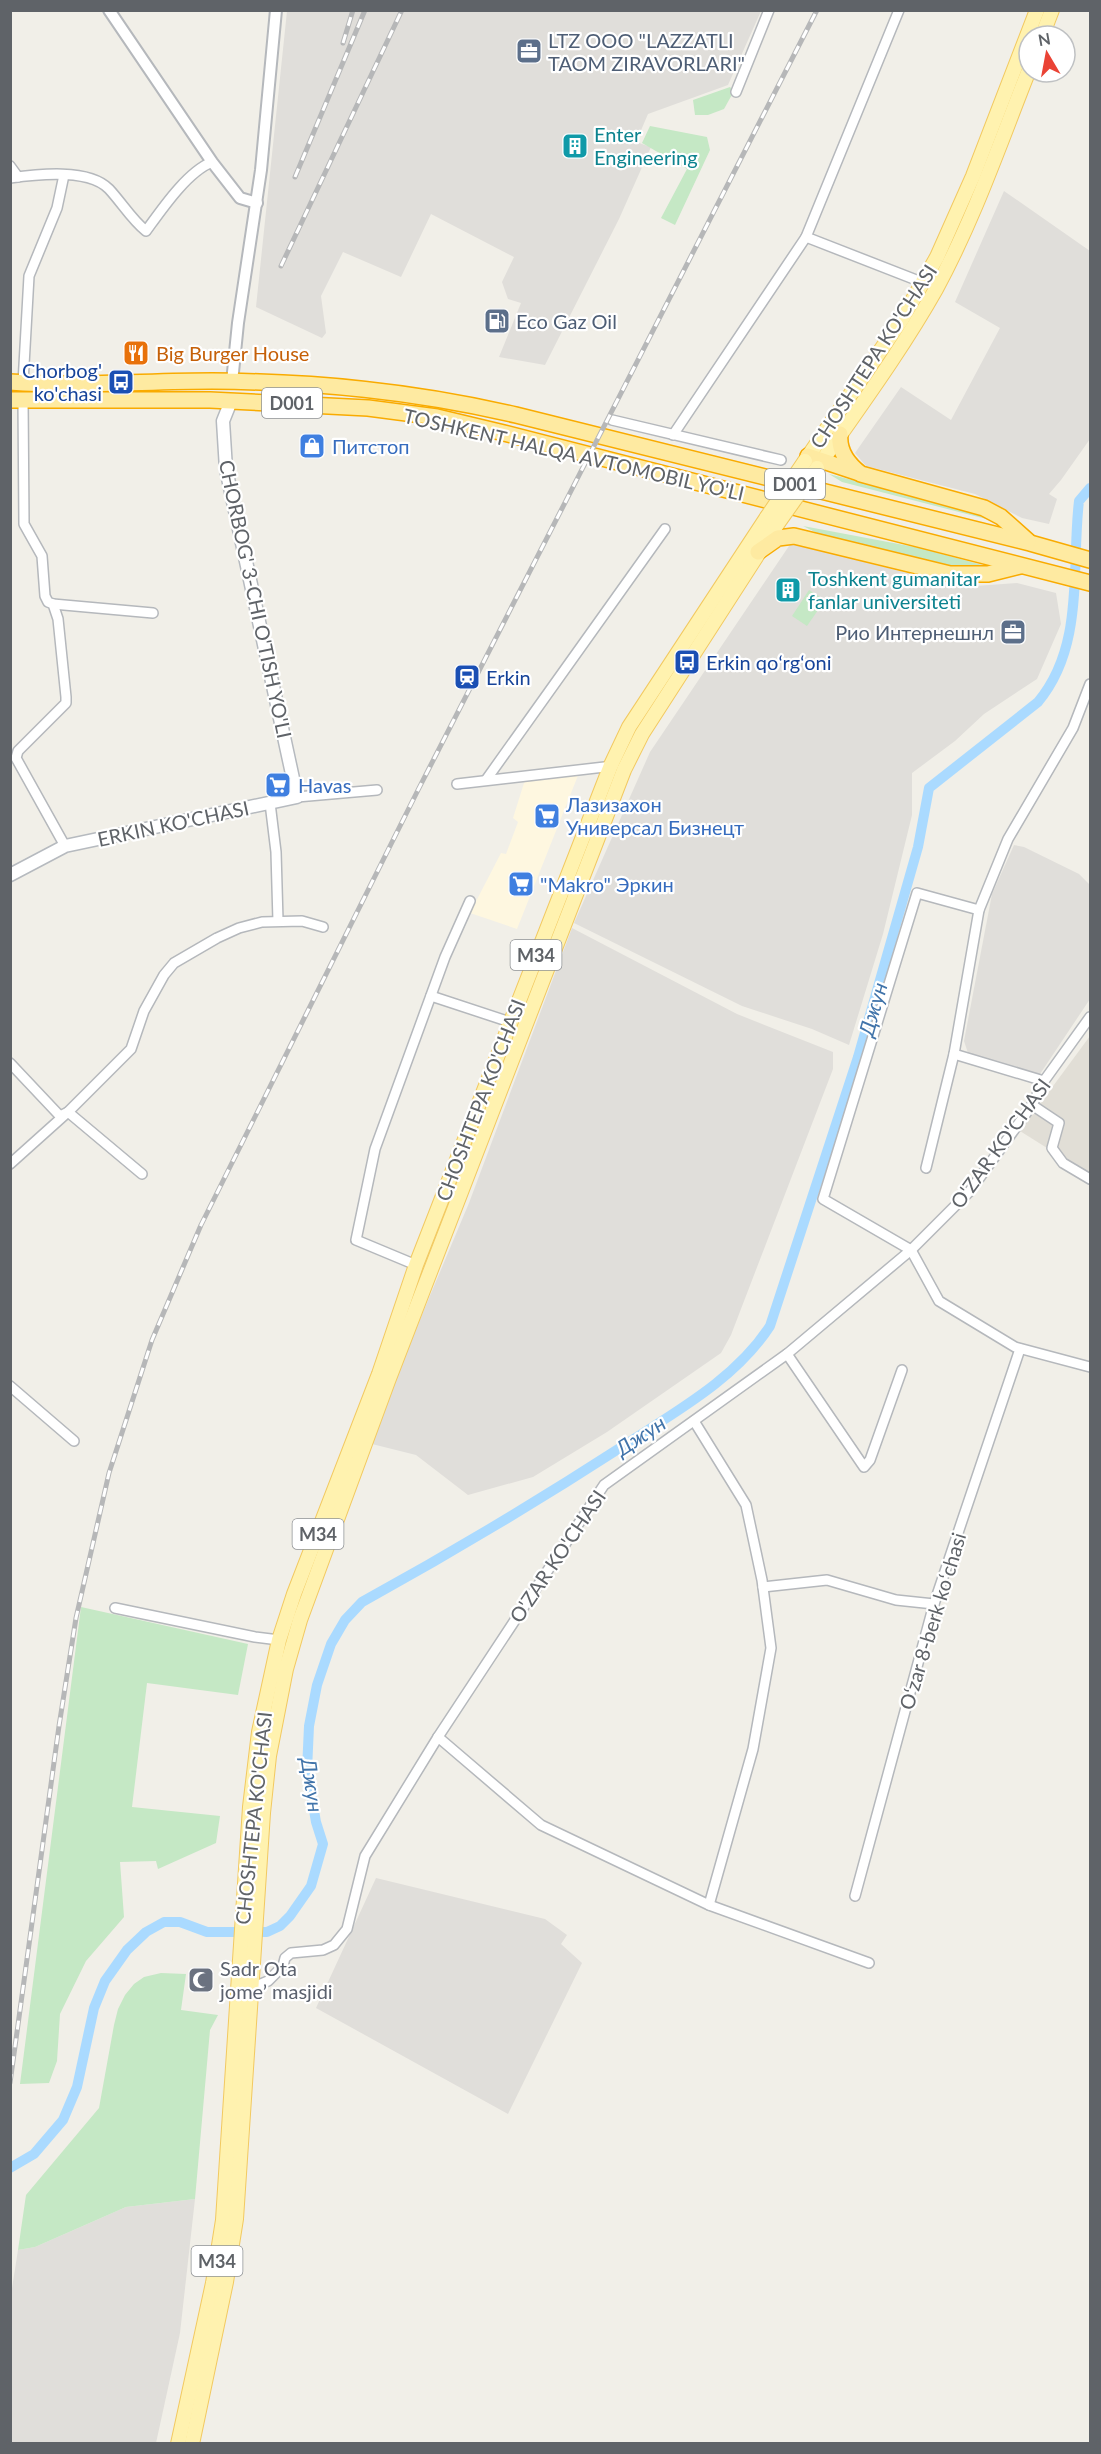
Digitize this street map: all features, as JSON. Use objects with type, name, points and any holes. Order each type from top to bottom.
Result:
[{"type":"highway","name":"TOSHKENT HALQA AVTOMOBIL YO'LI","points":[[17,382],[232,382],[359,387],[444,399],[1030,543],[1090,560]]},
{"type":"highway","points":[[231,401],[232,382]]},
{"type":"highway","name":"TOSHKENT HALQA AVTOMOBIL YO'LI","points":[[17,400],[231,401],[368,408],[437,417],[1024,565],[1090,584]]},
{"type":"highway","points":[[840,434],[843,454],[851,466],[861,474]]},
{"type":"highway","points":[[813,462],[984,508],[1001,517],[1030,543]]},
{"type":"highway","points":[[758,552],[778,538],[794,536],[950,574],[988,574],[1024,565]]},
{"type":"main road","name":"CHOSHTEPA KO'CHASI","points":[[250,1894],[269,1756],[293,1641],[617,767],[629,727],[813,462],[924,284],[950,231],[1037,10]]},
{"type":"main road","name":"CHOSHTEPA KO'CHASI","points":[[813,462],[840,434],[914,325],[949,262],[986,181],[1023,84]]},
{"type":"main road","name":"CHORBOG' 3-CHI O'TISH YO'LI","points":[[231,401],[223,422],[226,469],[297,797]]},
{"type":"main road","name":"CHOSHTEPA KO'CHASI","points":[[239,2079],[259,1732],[279,1640],[294,1594],[379,1374],[416,1265],[510,1022],[617,767],[642,734],[758,552],[772,520]]},
{"type":"main road","name":"ERKIN KO'CHASI","points":[[10,875],[65,846],[297,797]]},
{"type":"main road","points":[[447,1187],[460,1192]]},
{"type":"main road","name":"CHOSHTEPA KO'CHASI","points":[[239,2079],[251,1988],[246,1969]]},
{"type":"main road","name":"M34","points":[[192,2444],[189,2424],[219,2251],[239,2079]]},
{"type":"main road","name":"M34","points":[[178,2444],[189,2424]]},
{"type":"street","points":[[109,10],[212,162],[240,198],[257,203]]},
{"type":"street","points":[[232,382],[238,323],[257,203],[276,10]]},
{"type":"street","points":[[736,92],[769,10]]},
{"type":"street","points":[[673,435],[806,237],[899,10]]},
{"type":"street","points":[[10,166],[14,178],[64,175],[90,177],[107,187],[146,231],[193,174],[212,162]]},
{"type":"street","points":[[17,382],[30,276],[57,208],[64,175]]},
{"type":"street","points":[[806,237],[924,284]]},
{"type":"street","points":[[17,400],[24,524],[42,556],[45,596],[48,602],[153,613]]},
{"type":"street","points":[[612,420],[781,460]]},
{"type":"street","points":[[486,780],[665,529]]},
{"type":"street","points":[[53,604],[58,620],[66,702],[16,754],[65,846]]},
{"type":"street","points":[[926,1168],[954,1054],[979,910],[1008,839],[1073,728],[1090,684]]},
{"type":"street","points":[[457,784],[617,767]]},
{"type":"street","name":"ERKIN KO'CHASI","points":[[297,797],[377,790]]},
{"type":"street","points":[[270,803],[276,852],[278,921]]},
{"type":"street","points":[[979,910],[917,893],[823,1198],[911,1250],[939,1301],[1020,1349],[1090,1367]]},
{"type":"street","points":[[416,1265],[356,1240],[375,1149],[445,957],[470,901]]},
{"type":"street","points":[[10,1164],[68,1112],[131,1049],[144,1011],[164,975],[174,963],[239,928],[262,922],[302,921],[323,927]]},
{"type":"street","points":[[431,996],[510,1022]]},
{"type":"street","name":"O'ZAR KO'CHASI","points":[[251,1988],[268,1981],[283,1966],[285,1958],[291,1953],[323,1950],[334,1945],[347,1929],[365,1856],[438,1737],[604,1485],[787,1354],[911,1250],[970,1191],[1032,1105],[1044,1081],[1090,1017]]},
{"type":"street","points":[[954,1054],[1044,1081]]},
{"type":"street","points":[[10,1063],[60,1116],[68,1112]]},
{"type":"street","points":[[1032,1105],[1059,1123],[1052,1148],[1063,1163],[1090,1179]]},
{"type":"street","points":[[68,1112],[142,1174]]},
{"type":"street","name":"Oʻzar 8-berk koʻchasi","points":[[855,1896],[934,1604],[1020,1349]]},
{"type":"street","points":[[787,1354],[864,1467],[870,1460],[902,1370]]},
{"type":"street","points":[[10,1386],[74,1441]]},
{"type":"street","points":[[694,1420],[746,1505],[771,1648],[753,1749],[709,1905]]},
{"type":"street","points":[[762,1587],[827,1580],[896,1600],[934,1604]]},
{"type":"street","points":[[115,1608],[279,1640]]},
{"type":"street","points":[[438,1737],[541,1825],[709,1905],[869,1963]]},
{"type":"shaded area","points":[[287,11],[761,11],[728,85],[648,114],[636,142],[651,147],[619,219],[545,365],[499,357],[521,303],[508,299],[502,282],[514,257],[431,214],[401,277],[343,252],[321,296],[326,333],[322,338],[256,307]]},
{"type":"shaded area","points":[[1004,191],[1090,251],[1090,439],[1049,494],[1057,499],[1049,524],[1022,518],[975,494],[866,466],[855,453],[901,387],[951,420],[1000,328],[955,302]]},
{"type":"shaded area","points":[[791,543],[961,587],[1017,583],[1056,593],[1061,624],[1037,679],[984,714],[955,741],[912,773],[912,815],[883,934],[849,1045],[812,1029],[742,1006],[574,923],[650,752]]},
{"type":"shaded area","points":[[579,773],[517,929],[470,913],[501,853],[506,854],[518,822],[513,818],[524,783],[530,778]]},
{"type":"shaded area","points":[[1014,845],[1024,847],[1079,874],[1090,885],[1090,999],[1040,1074],[1032,1074],[968,1053],[964,1041],[992,894]]},
{"type":"shaded area","points":[[572,928],[737,1014],[833,1052],[833,1069],[731,1335],[721,1353],[607,1432],[533,1477],[468,1495],[416,1455],[368,1443],[469,1203]]},
{"type":"shaded area","points":[[1090,1036],[1090,1175],[1020,1131]]},
{"type":"shaded area","points":[[376,1878],[545,1919],[567,1935],[561,1944],[582,1963],[508,2114],[316,2008]]},
{"type":"shaded area","points":[[195,2199],[180,2333],[156,2443],[11,2444],[10,2301],[18,2250],[35,2247],[126,2207]]},
{"type":"green space","points":[[730,87],[734,91],[724,109],[708,115],[695,115],[693,100]]},
{"type":"green space","points":[[650,126],[707,137],[710,150],[675,225],[661,218],[687,169],[642,143]]},
{"type":"green space","points":[[829,474],[982,514],[998,522],[842,482]]},
{"type":"green space","points":[[803,526],[920,548],[986,566],[949,565],[817,533]]},
{"type":"green space","points":[[809,590],[825,600],[807,626],[792,616]]},
{"type":"green space","points":[[81,1607],[248,1644],[238,1695],[147,1683],[132,1807],[220,1816],[216,1843],[158,1869],[156,1861],[120,1862],[124,1917],[86,1961],[60,2014],[57,2061],[49,2083],[20,2084]]},
{"type":"green space","points":[[161,1973],[186,1974],[181,2010],[218,2015],[210,2030],[195,2199],[126,2207],[35,2247],[18,2250],[26,2195],[99,2108],[114,2025],[125,1995],[144,1977]]},
{"type":"waterway","name":"Джун","points":[[10,2168],[34,2154],[63,2120],[77,2087],[94,2008],[105,1981],[127,1950],[146,1932],[164,1922],[180,1922],[207,1932],[267,1932],[280,1926],[290,1916],[311,1886],[323,1844],[316,1822],[307,1770],[309,1726],[317,1685],[331,1644],[345,1620],[362,1602],[527,1507],[683,1407],[740,1362],[770,1326],[858,1057],[918,847],[929,788],[1038,702],[1053,680],[1070,631],[1079,501],[1090,488]]},
{"type":"railway","points":[[343,43],[353,10]]},
{"type":"railway","points":[[295,177],[365,10]]},
{"type":"railway","points":[[281,266],[402,10]]},
{"type":"railway","points":[[10,2083],[76,1618],[109,1473],[152,1340],[201,1225],[418,790],[817,10]]},
{"type":"place","name":"LTZ OOO \"LAZZATLI TAOM ZIRAVORLARI\"","points":[[529,51]]},
{"type":"place","name":"Enter Engineering","points":[[575,146]]},
{"type":"place","name":"Eco Gaz Oil","points":[[497,321]]},
{"type":"place","name":"Big Burger House","points":[[136,353]]},
{"type":"place","name":"Chorbog' ko'chasi","points":[[121,382]]},
{"type":"place","name":"Питстоп","points":[[312,446]]},
{"type":"place","name":"Toshkent gumanitar fanlar universiteti","points":[[788,590]]},
{"type":"place","name":"Рио Интернешнл","points":[[1013,632]]},
{"type":"place","name":"Erkin qoʻrgʻoni","points":[[687,662]]},
{"type":"place","name":"Erkin","points":[[467,677]]},
{"type":"place","name":"Havas","points":[[278,785]]},
{"type":"place","name":"Лазизахон Универсал Бизнецт","points":[[547,816]]},
{"type":"place","name":"\"Makro\" Эркин","points":[[521,884]]},
{"type":"place","name":"Sadr Ota jome’ masjidi","points":[[201,1980]]}]
